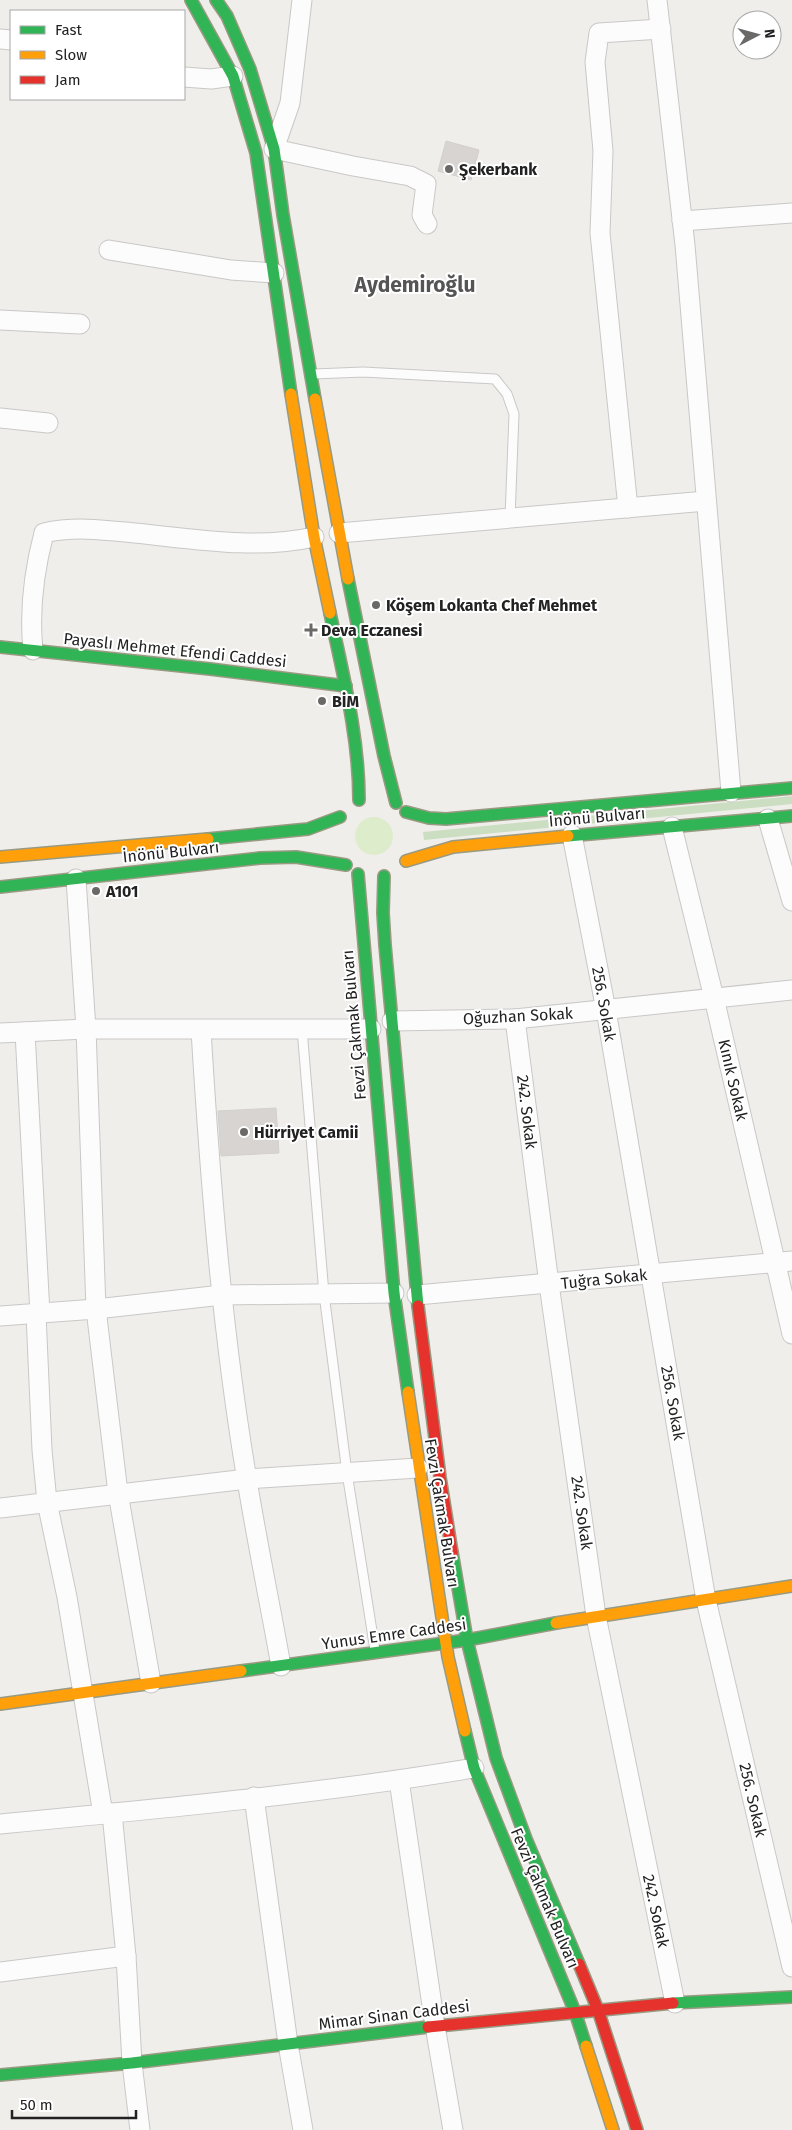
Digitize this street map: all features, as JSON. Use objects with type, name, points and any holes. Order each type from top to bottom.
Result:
[{"type":"street","points":[[191,0],[233,76],[256,153],[283,348],[314,537],[346,686],[357,751],[359,800]]},
{"type":"street","points":[[216,0],[228,16],[250,68],[274,149],[283,215],[339,533],[386,765],[396,804]]},
{"type":"street","points":[[274,149],[290,103],[302,0]]},
{"type":"street","points":[[657,0],[682,221],[732,792]]},
{"type":"street","points":[[628,508],[600,233],[603,151],[594,62],[599,33],[661,29]]},
{"type":"street","points":[[185,78],[211,79],[233,76]]},
{"type":"street","points":[[274,149],[410,176],[426,184],[422,215],[427,224]]},
{"type":"street","points":[[682,221],[792,213]]},
{"type":"street","points":[[109,250],[231,270],[274,273]]},
{"type":"street","points":[[0,320],[80,324]]},
{"type":"street","points":[[0,418],[48,423]]},
{"type":"street","points":[[339,533],[706,501]]},
{"type":"street","points":[[33,650],[30,622],[38,556],[44,533],[59,530],[102,530],[229,542],[296,541],[314,537]]},
{"type":"street","name":"Payaslı Mehmet Efendi Caddesi","points":[[0,647],[210,669],[346,686]]},
{"type":"street","name":"İnönü Bulvarı","points":[[406,812],[429,818],[446,819],[792,788]]},
{"type":"street","points":[[335,830],[340,817],[348,807],[359,800],[371,797]]},
{"type":"street","points":[[384,798],[406,812],[412,824]]},
{"type":"street","name":"İnönü Bulvarı","points":[[406,861],[453,847],[792,816]]},
{"type":"street","points":[[0,857],[293,831],[308,829],[340,817]]},
{"type":"street","points":[[768,819],[792,900]]},
{"type":"street","name":"Kınık Sokak","points":[[672,827],[714,998],[784,1262],[792,1334]]},
{"type":"street","name":"256. Sokak","points":[[572,835],[606,1010],[706,1600],[792,1967]]},
{"type":"street","points":[[337,850],[339,857],[346,866],[358,874],[371,877],[384,876],[396,870],[406,861],[412,850]]},
{"type":"street","name":"İnönü Bulvarı","points":[[0,887],[260,858],[296,857],[346,866]]},
{"type":"street","name":"Fevzi Çakmak Bulvarı","points":[[358,874],[394,1293],[418,1468],[446,1643],[474,1768],[575,2012],[613,2130]]},
{"type":"street","name":"Fevzi Çakmak Bulvarı","points":[[384,876],[383,924],[417,1295],[440,1477],[467,1640],[496,1758],[526,1838],[598,2010],[637,2130]]},
{"type":"street","points":[[76,879],[86,1029],[96,1309],[118,1493],[151,1683]]},
{"type":"street","name":"Oğuzhan Sokak","points":[[392,1021],[515,1019],[792,990]]},
{"type":"street","name":"242. Sokak","points":[[515,1019],[549,1284],[596,1616],[675,2003]]},
{"type":"street","points":[[0,1033],[86,1029],[371,1029]]},
{"type":"street","points":[[201,1030],[209,1163],[222,1295],[247,1479],[282,1666]]},
{"type":"street","points":[[26,1032],[42,1450],[47,1502],[67,1597],[83,1693],[107,1814],[126,1956],[132,2063],[140,2130]]},
{"type":"street","name":"Tuğra Sokak","points":[[417,1295],[784,1262]]},
{"type":"street","points":[[0,1316],[96,1309],[222,1295],[394,1293]]},
{"type":"street","points":[[0,1508],[247,1479],[418,1468]]},
{"type":"street","name":"Yunus Emre Caddesi","points":[[0,1704],[467,1640],[596,1616],[792,1586]]},
{"type":"street","points":[[0,1824],[107,1814],[399,1780],[474,1768]]},
{"type":"street","points":[[399,1780],[452,2130]]},
{"type":"street","points":[[254,1797],[288,2044],[303,2130]]},
{"type":"street","points":[[0,1972],[126,1956]]},
{"type":"street","name":"Mimar Sinan Caddesi","points":[[0,2075],[132,2063],[435,2026],[575,2012],[675,2003],[792,1997]]},
{"type":"lane","points":[[311,374],[363,372],[495,380],[507,394],[514,414],[510,518]]},
{"type":"lane","points":[[302,1030],[324,1294],[347,1473],[375,1653]]},
{"type":"green space","points":[[792,796],[792,804],[424,840],[423,832]]},
{"type":"green space","points":[[374,817],[388,822],[393,836],[388,850],[374,855],[360,850],[355,836],[360,822]]},
{"type":"building","points":[[446,141],[479,150],[471,180],[438,171]]},
{"type":"building","name":"Hürriyet Camii","points":[[276,1108],[279,1153],[221,1156],[218,1111]]},
{"type":"traffic: fast","points":[[191,0],[233,76],[256,153],[291,394]]},
{"type":"traffic: fast","points":[[216,0],[227,16],[250,69],[274,149],[283,215],[315,399]]},
{"type":"traffic: fast","points":[[348,579],[384,756],[396,803]]},
{"type":"traffic: fast","points":[[330,613],[353,729],[359,800]]},
{"type":"traffic: fast","points":[[0,647],[210,669],[346,686]]},
{"type":"traffic: fast","points":[[406,812],[429,818],[446,819],[792,788]]},
{"type":"traffic: fast","points":[[568,836],[792,816]]},
{"type":"traffic: fast","points":[[208,839],[308,829],[340,817]]},
{"type":"traffic: fast","points":[[0,887],[260,858],[296,857],[346,865]]},
{"type":"traffic: fast","points":[[358,874],[394,1293],[408,1392]]},
{"type":"traffic: fast","points":[[384,876],[383,913],[385,945],[418,1306]]},
{"type":"traffic: fast","points":[[452,1552],[467,1640],[496,1758],[526,1839],[579,1964]]},
{"type":"traffic: fast","points":[[241,1671],[467,1640],[556,1623]]},
{"type":"traffic: fast","points":[[465,1731],[474,1768],[575,2012],[586,2046]]},
{"type":"traffic: fast","points":[[673,2003],[792,1997]]},
{"type":"traffic: fast","points":[[0,2075],[132,2063],[428,2027]]},
{"type":"traffic: slow","points":[[291,394],[314,537],[330,613]]},
{"type":"traffic: slow","points":[[315,399],[348,579]]},
{"type":"traffic: slow","points":[[406,861],[453,847],[568,836]]},
{"type":"traffic: slow","points":[[0,857],[208,839]]},
{"type":"traffic: slow","points":[[408,1392],[448,1657],[465,1731]]},
{"type":"traffic: slow","points":[[556,1623],[792,1586]]},
{"type":"traffic: slow","points":[[0,1704],[241,1671]]},
{"type":"traffic: slow","points":[[586,2046],[613,2130]]},
{"type":"traffic: jam","points":[[418,1306],[440,1477],[452,1552]]},
{"type":"traffic: jam","points":[[579,1964],[598,2010],[637,2130]]},
{"type":"traffic: jam","points":[[428,2027],[673,2003]]},
{"type":"place","name":"Şekerbank","points":[[449,169]]},
{"type":"place","name":"Köşem Lokanta Chef Mehmet","points":[[376,605]]},
{"type":"place","name":"Deva Eczanesi","points":[[311,630]]},
{"type":"place","name":"BİM","points":[[322,701]]},
{"type":"place","name":"A101","points":[[96,891]]},
{"type":"place","name":"Hürriyet Camii","points":[[244,1132]]},
{"type":"district","name":"Aydemiroğlu","points":[[415,285]]}]
